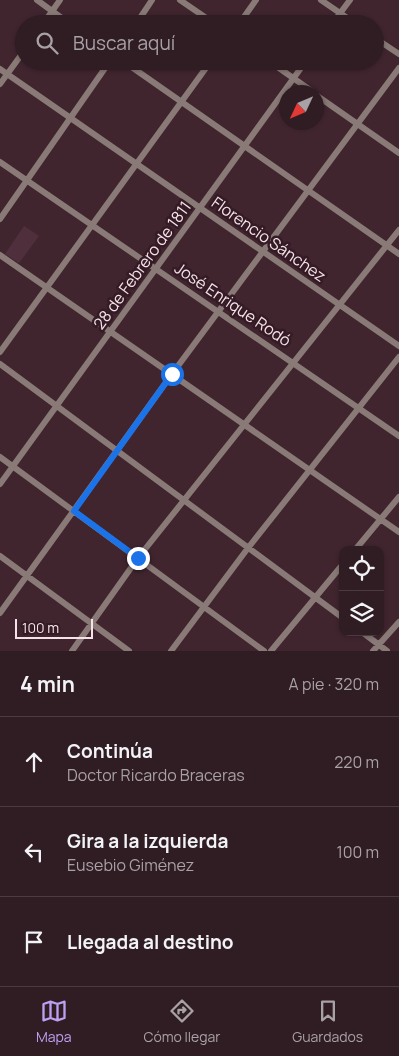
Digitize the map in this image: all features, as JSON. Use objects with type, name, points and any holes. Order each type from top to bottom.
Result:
[{"type":"street","points":[[37,0],[58,15]]},
{"type":"street","points":[[49,15],[60,0]]},
{"type":"street","points":[[142,15],[152,0]]},
{"type":"street","points":[[180,0],[202,15]]},
{"type":"street","points":[[245,15],[256,0]]},
{"type":"street","points":[[321,0],[343,15]]},
{"type":"street","points":[[340,13],[350,0]]},
{"type":"street","points":[[384,44],[399,54]]},
{"type":"street","points":[[0,84],[15,63]]},
{"type":"street","points":[[0,613],[172,374],[399,68]]},
{"type":"street","name":"Florencio Sánchez","points":[[0,69],[399,346]]},
{"type":"street","points":[[0,219],[104,70]]},
{"type":"street","points":[[136,70],[399,254]]},
{"type":"street","points":[[0,352],[94,226],[205,70]]},
{"type":"street","points":[[282,70],[303,85]]},
{"type":"street","name":"28 de Febrero de 1811","points":[[0,484],[299,70]]},
{"type":"street","points":[[324,101],[399,153]]},
{"type":"street","name":"José Enrique Rodó","points":[[0,162],[399,436]]},
{"type":"street","points":[[72,651],[138,558],[341,306],[399,230]]},
{"type":"street","points":[[0,255],[399,532]]},
{"type":"street","points":[[171,651],[203,606],[399,357]]},
{"type":"street","points":[[0,364],[339,615]]},
{"type":"street","points":[[0,457],[264,651]]},
{"type":"street","points":[[358,546],[399,497]]},
{"type":"street","points":[[0,556],[129,651]]},
{"type":"street","points":[[271,651],[339,569]]},
{"type":"street","points":[[373,651],[399,622]]},
{"type":"street","points":[[367,636],[387,651]]},
{"type":"shaded area","points":[[24,226],[39,236],[19,263],[5,254]]},
{"type":"route","points":[[138,558],[74,511],[172,374]]}]
